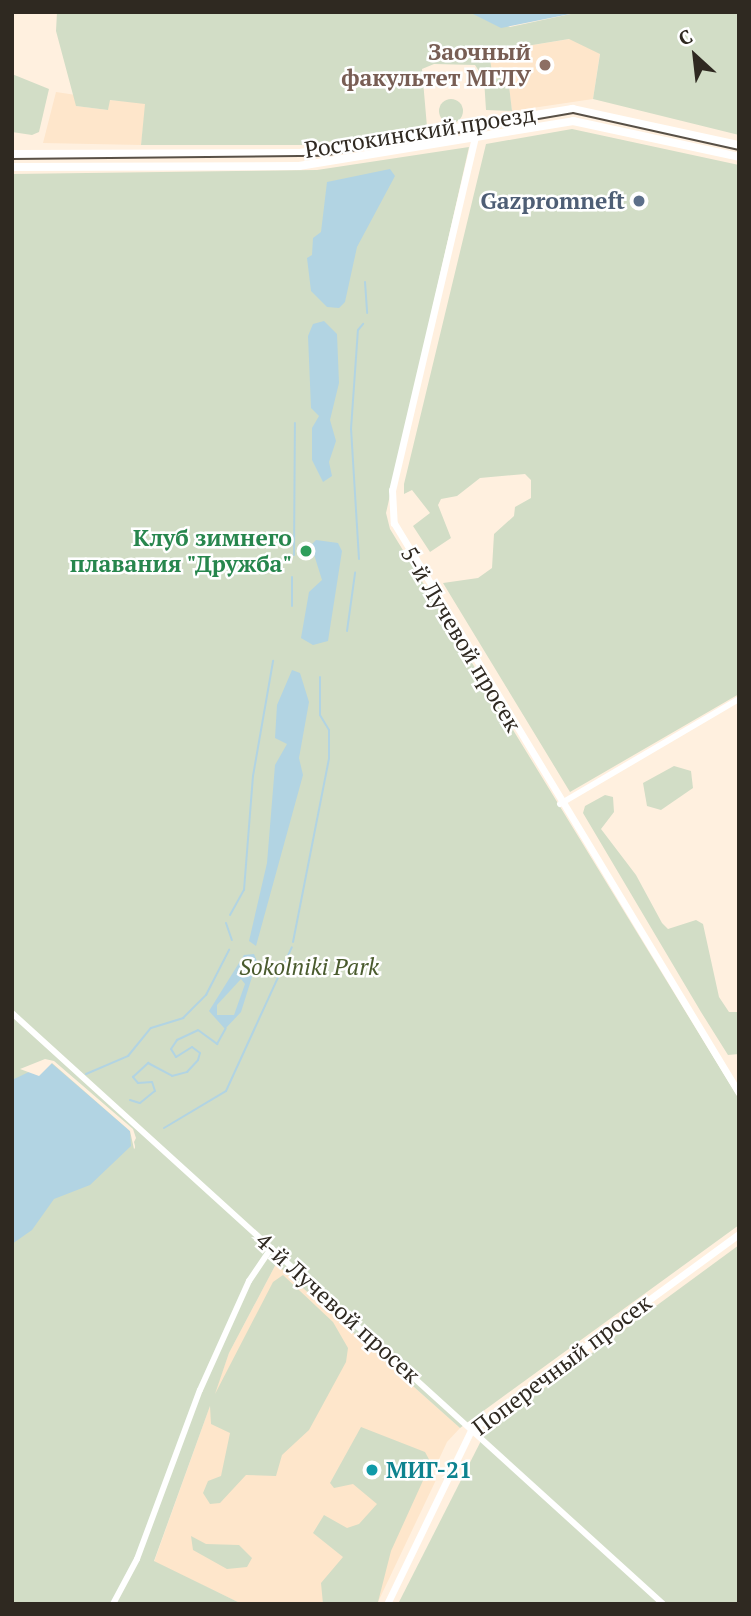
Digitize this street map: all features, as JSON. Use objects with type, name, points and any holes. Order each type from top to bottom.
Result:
[{"type":"main road","name":"Ростокинский проезд","points":[[12,153],[300,153],[582,109],[739,145]]},
{"type":"main road","name":"Ростокинский проезд","points":[[12,167],[299,166],[581,122],[739,158]]},
{"type":"main road","points":[[63,153],[64,166]]},
{"type":"street","name":"5-й Лучевой просек","points":[[478,124],[390,507],[400,538],[560,804],[739,1093]]},
{"type":"street","points":[[560,804],[739,699]]},
{"type":"street","name":"4-й Лучевой просек","points":[[12,1013],[663,1604]]},
{"type":"street","name":"Поперечный просек","points":[[387,1604],[471,1430],[739,1234]]},
{"type":"street","points":[[113,1604],[137,1559],[249,1281],[271,1248]]},
{"type":"shaded area","name":"Заочный факультет МГЛУ","points":[[570,39],[600,53],[593,99],[512,111],[508,78],[493,79],[489,52]]},
{"type":"shaded area","points":[[56,92],[76,95],[76,106],[108,110],[109,100],[146,103],[141,145],[43,143]]},
{"type":"shaded area","points":[[276,1264],[460,1428],[447,1442],[432,1474],[436,1480],[377,1604],[242,1604],[154,1562],[229,1353]]},
{"type":"green space","points":[[57,12],[469,12],[510,27],[580,12],[739,12],[739,135],[593,99],[600,54],[569,39],[489,52],[493,79],[508,77],[512,111],[486,110],[484,79],[475,65],[434,64],[422,69],[427,127],[308,145],[141,145],[145,104],[110,100],[108,110],[76,106],[56,31]]},
{"type":"green space","points":[[12,74],[49,89],[39,132],[32,135],[12,132]]},
{"type":"green space","points":[[451,99],[459,103],[463,111],[459,119],[451,123],[443,119],[439,111],[443,103]]},
{"type":"green space","points":[[572,129],[739,165],[739,694],[570,792],[443,583],[478,578],[492,568],[494,534],[514,516],[515,507],[531,498],[531,480],[525,474],[480,478],[457,496],[441,499],[438,505],[451,538],[430,552],[413,526],[430,513],[412,490],[404,494],[404,484],[486,144]]},
{"type":"green space","name":"Sokolniki Park","points":[[469,147],[386,513],[390,529],[739,1099],[739,1225],[460,1428],[276,1264],[229,1353],[215,1394],[273,1282],[283,1275],[333,1322],[348,1348],[346,1362],[309,1430],[282,1455],[276,1476],[246,1475],[220,1503],[210,1504],[203,1493],[208,1481],[221,1476],[230,1433],[211,1424],[210,1406],[154,1561],[242,1604],[12,1604],[12,174],[317,170]]},
{"type":"green space","points":[[674,766],[691,771],[693,788],[661,810],[647,806],[643,783]]},
{"type":"green space","points":[[605,795],[613,797],[614,812],[601,829],[636,875],[662,923],[668,929],[696,920],[703,924],[719,997],[729,1012],[739,1012],[739,1054],[728,1055],[583,813],[585,806]]},
{"type":"green space","points":[[739,1245],[739,1604],[398,1604],[486,1431]]},
{"type":"green space","points":[[361,1427],[425,1452],[431,1463],[391,1551],[378,1602],[323,1604],[321,1583],[343,1557],[313,1533],[324,1515],[347,1528],[359,1524],[377,1504],[353,1484],[334,1488],[330,1483]]},
{"type":"green space","points":[[191,1536],[206,1544],[239,1545],[252,1558],[247,1567],[227,1569],[193,1550]]},
{"type":"water","points":[[469,12],[525,13],[580,12],[501,28]]},
{"type":"water","points":[[390,169],[395,176],[357,247],[345,302],[339,308],[327,307],[311,291],[307,258],[312,255],[313,238],[321,232],[327,182]]},
{"type":"water","points":[[324,321],[337,334],[339,383],[330,420],[336,441],[329,462],[332,476],[323,482],[312,460],[312,428],[319,416],[311,408],[308,336],[313,324]]},
{"type":"water","points":[[316,540],[338,543],[342,551],[328,641],[313,645],[301,638],[309,592],[322,580],[311,545]]},
{"type":"water","points":[[292,670],[300,673],[309,702],[299,758],[303,775],[256,946],[249,941],[267,863],[275,765],[287,744],[275,738],[277,705]]},
{"type":"water","points":[[254,954],[257,961],[241,1012],[225,1029],[209,1011],[244,955]],"holes":[[[241,979],[245,984],[234,1015],[217,1015],[217,1005]]]},
{"type":"water","points":[[50,1062],[130,1131],[131,1146],[90,1185],[54,1199],[32,1230],[12,1244],[12,1080]]},
{"type":"pier","points":[[45,1059],[54,1061],[133,1129],[136,1138],[134,1149],[130,1131],[52,1063],[39,1076],[20,1069]]},
{"type":"waterway","points":[[365,282],[367,313]]},
{"type":"waterway","points":[[359,559],[351,429],[358,330],[363,324]]},
{"type":"waterway","points":[[294,555],[295,423]]},
{"type":"waterway","points":[[347,631],[355,573]]},
{"type":"waterway","points":[[292,577],[292,606]]},
{"type":"waterway","points":[[230,915],[244,890],[253,776],[273,661]]},
{"type":"waterway","points":[[293,942],[329,758],[329,730],[320,715],[320,677]]},
{"type":"waterway","points":[[226,923],[232,940]]},
{"type":"waterway","points":[[164,1128],[226,1091],[292,947]]},
{"type":"waterway","points":[[86,1074],[128,1056],[151,1028],[183,1018],[206,995],[229,950]]},
{"type":"waterway","points":[[130,1100],[140,1103],[155,1091],[152,1082],[138,1083],[133,1077],[148,1063],[172,1076],[187,1072],[198,1060],[200,1053],[192,1047],[176,1057],[171,1049],[177,1040],[198,1030],[217,1044],[226,1028]]},
{"type":"tram line","points":[[12,159],[322,156],[573,113],[739,150]]},
{"type":"place","name":"Заочный факультет МГЛУ","points":[[545,65]]},
{"type":"place","name":"Gazpromneft","points":[[639,201]]},
{"type":"place","name":"Клуб зимнего плавания \"Дружба\"","points":[[306,551]]},
{"type":"place","name":"МИГ-21","points":[[372,1470]]}]
